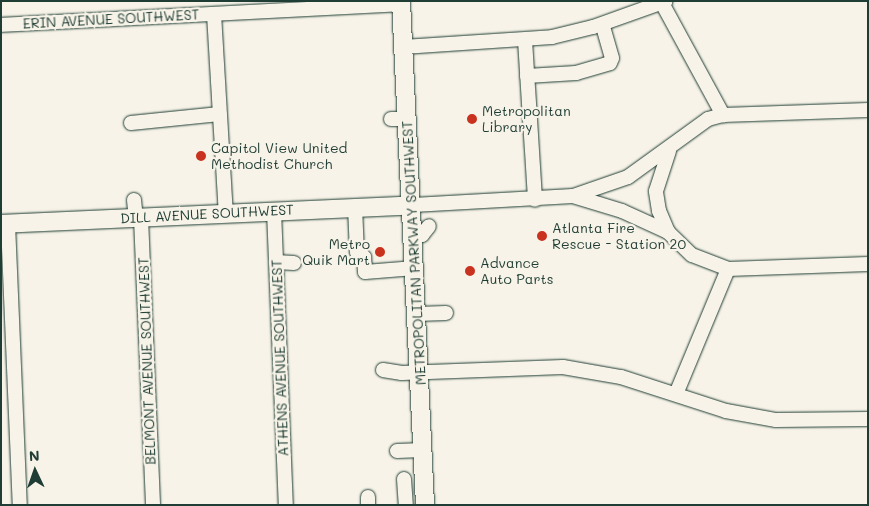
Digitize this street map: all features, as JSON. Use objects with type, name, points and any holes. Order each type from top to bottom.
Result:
[{"type":"main road","name":"METROPOLITAN PARKWAY SOUTHWEST","points":[[401,3],[403,46],[399,119],[412,204],[424,235],[415,268],[423,450],[412,479],[425,505]]},
{"type":"main road","name":"DILL AVENUE SOUTHWEST","points":[[5,224],[412,204]]},
{"type":"street","points":[[403,46],[552,37],[602,24],[664,2],[723,115]]},
{"type":"street","name":"ERIN AVENUE SOUTHWEST","points":[[1,24],[401,3]]},
{"type":"street","points":[[214,14],[226,214]]},
{"type":"street","points":[[527,76],[576,73],[610,63],[612,58],[602,24]]},
{"type":"street","points":[[525,40],[535,200]]},
{"type":"street","points":[[412,204],[535,200],[573,196],[628,177],[696,125],[723,115],[868,110]]},
{"type":"street","points":[[131,123],[220,114]]},
{"type":"street","points":[[668,232],[659,211],[656,191],[660,169],[671,146]]},
{"type":"street","points":[[573,196],[622,211],[668,232],[692,255],[728,269],[868,264]]},
{"type":"street","name":"BELMONT AVENUE SOUTHWEST","points":[[134,200],[138,218],[153,505]]},
{"type":"street","points":[[355,207],[357,252],[364,257],[365,272],[415,268]]},
{"type":"street","name":"ATHENS AVENUE SOUTHWEST","points":[[274,211],[286,505]]},
{"type":"street","points":[[5,224],[20,505]]},
{"type":"street","points":[[276,262],[294,263]]},
{"type":"street","points":[[676,394],[728,269]]},
{"type":"street","points":[[417,314],[446,313]]},
{"type":"street","points":[[383,370],[420,372],[562,367],[621,377],[726,411],[776,420],[868,419]]},
{"type":"street","points":[[398,451],[423,450]]},
{"type":"street","points":[[406,505],[412,479]]},
{"type":"place","name":"Metropolitan Library","points":[[472,119]]},
{"type":"place","name":"Capitol View United Methodist Church","points":[[201,156]]},
{"type":"place","name":"Atlanta Fire Rescue - Station 20","points":[[542,236]]},
{"type":"place","name":"Metro Quik Mart","points":[[380,252]]},
{"type":"place","name":"Advance Auto Parts","points":[[470,271]]}]
